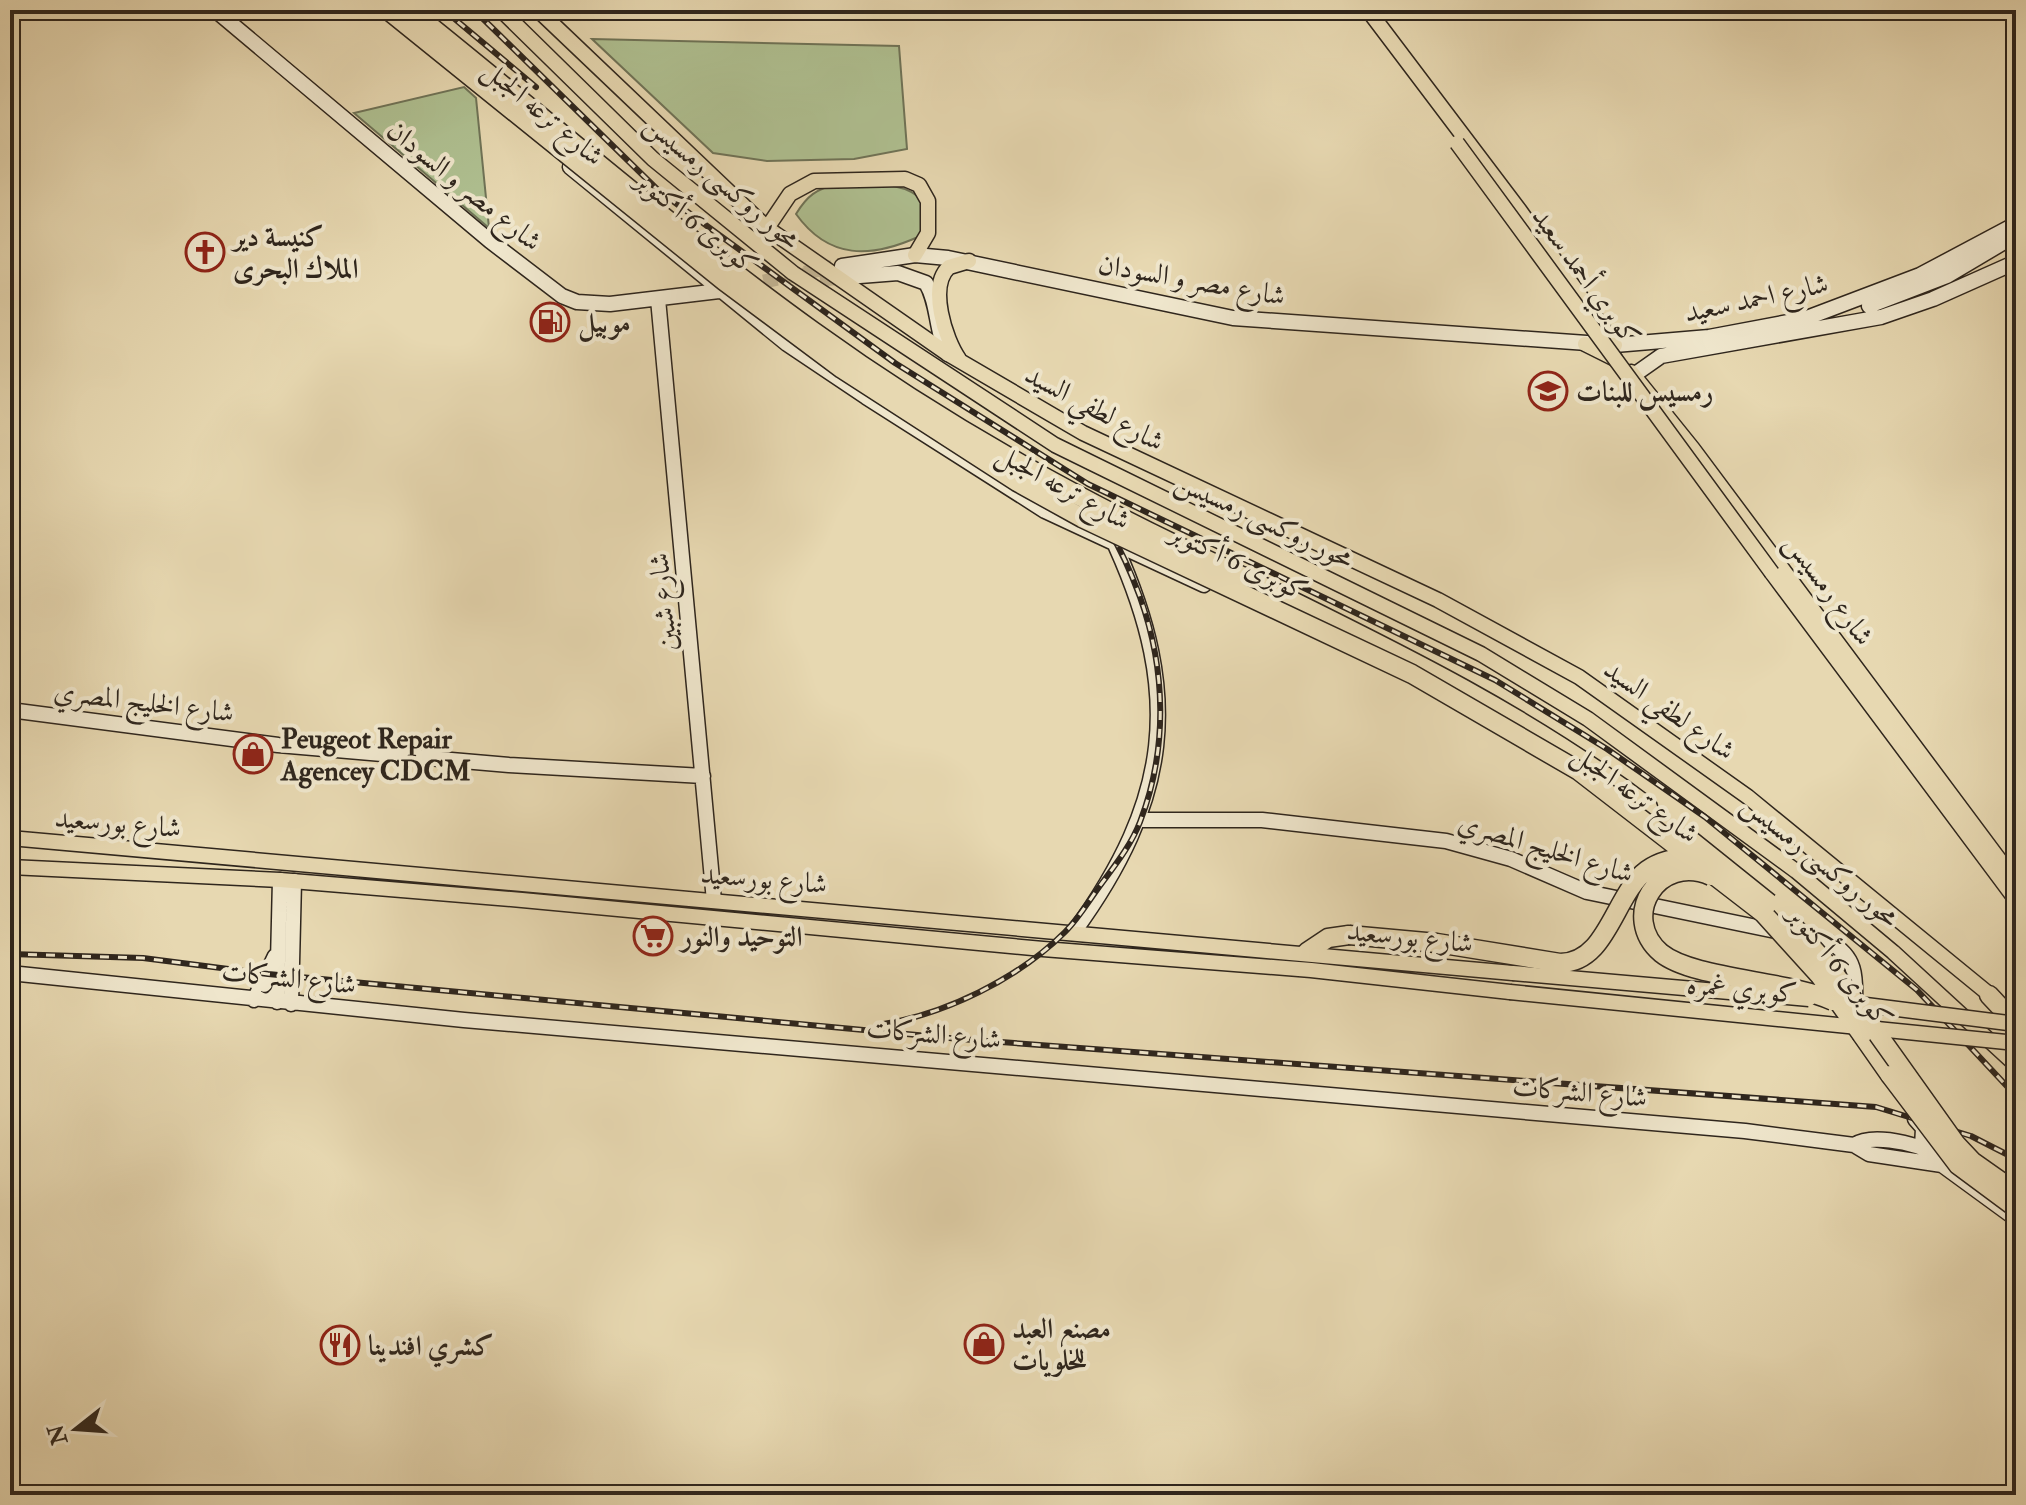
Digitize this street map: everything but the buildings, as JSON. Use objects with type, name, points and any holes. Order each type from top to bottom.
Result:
[{"type":"highway","name":"كوبرى 6 أكتوبر","points":[[388,10],[724,281],[842,369],[1017,482],[1082,518],[1412,674],[1579,771],[1763,913],[1820,976],[1943,1148],[2016,1214]]},
{"type":"highway","name":"كوبرى 6 أكتوبر","points":[[410,10],[727,265],[813,331],[902,392],[1086,503],[1405,656],[1519,718],[1583,758],[1710,855],[1782,914],[1810,942],[1956,1144],[1972,1161],[2016,1192]]},
{"type":"highway","points":[[1307,952],[1328,938],[1349,935],[1437,943],[1572,962],[1589,953],[1638,878],[1650,868],[1679,857],[1710,855]]},
{"type":"highway","points":[[1722,882],[1695,871],[1682,870],[1657,884],[1649,893],[1643,917],[1646,932],[1659,951],[1692,968],[1798,987],[1833,1001]]},
{"type":"highway","points":[[1989,995],[2016,1024]]},
{"type":"main road","name":"شارع مصر و السودان","points":[[215,10],[490,241],[562,296],[593,303],[719,291]]},
{"type":"main road","name":"شارع ترعه الجبل","points":[[379,10],[484,92],[719,291],[787,344],[866,397],[1045,511],[1116,547],[1274,612],[1534,752],[1603,796],[1772,930],[1923,1128],[1922,1147]]},
{"type":"main road","name":"محور روكسى رمسيس","points":[[501,10],[653,159],[793,273],[952,381],[1068,453],[1481,654],[1588,719],[1796,871],[1893,952],[2016,1065]]},
{"type":"main road","name":"شارع لطفي السيد","points":[[538,10],[767,228],[843,274],[964,365],[1083,433],[1438,600],[1579,677],[1748,797],[1989,995]]},
{"type":"main road","name":"كوبري أحمد سعيد","points":[[1356,10],[1772,573]]},
{"type":"main road","points":[[1368,10],[1520,211],[1615,345]]},
{"type":"main road","points":[[767,228],[790,194],[814,181],[905,179],[927,189],[930,226],[915,255]]},
{"type":"main road","name":"شارع احمد سعيد","points":[[1585,344],[1615,345],[1709,337],[1804,319],[1920,275],[2016,224]]},
{"type":"main road","points":[[1804,319],[1877,303],[1924,287],[1968,266],[2016,235]]},
{"type":"main road","name":"شارع مصر و السودان","points":[[843,274],[915,255],[969,261],[1233,318],[1585,344]]},
{"type":"main road","points":[[1996,271],[2016,256]]},
{"type":"main road","points":[[964,365],[951,348],[946,332],[940,281],[949,267],[969,261]]},
{"type":"main road","name":"شارع احمد سعيد","points":[[1634,375],[1661,356],[1881,317],[2016,262]]},
{"type":"main road","points":[[793,273],[898,273],[926,283],[932,295],[936,326],[948,354]]},
{"type":"main road","name":"شارع شبين","points":[[658,299],[714,901]]},
{"type":"main road","name":"شارع رمسيس","points":[[1585,344],[1611,356],[1634,375],[1895,729],[2016,900]]},
{"type":"main road","points":[[1046,950],[1068,932],[1122,860],[1139,820],[1155,754],[1158,689],[1145,617],[1116,547]]},
{"type":"main road","name":"شارع رمسيس","points":[[1772,573],[2016,882]]},
{"type":"main road","name":"شارع الخليج المصري","points":[[10,710],[278,745],[509,765],[703,776]]},
{"type":"main road","name":"شارع الخليج المصري","points":[[1139,820],[1262,820],[1446,841],[1511,859],[1587,892],[1829,942],[1849,957],[1856,982],[1853,1036]]},
{"type":"main road","name":"شارع بورسعيد","points":[[10,838],[785,905],[1513,973]]},
{"type":"main road","points":[[26,840],[25,858],[30,869]]},
{"type":"main road","name":"شارع بورسعيد","points":[[10,867],[287,881],[1046,950],[1296,969],[1510,992]]},
{"type":"main road","points":[[284,1003],[287,881]]},
{"type":"main road","points":[[743,921],[748,914],[745,903]]},
{"type":"main road","points":[[784,924],[781,916],[785,905]]},
{"type":"main road","points":[[254,1000],[278,949],[286,922]]},
{"type":"main road","points":[[278,949],[284,1003]]},
{"type":"main road","name":"شارع الشركات","points":[[10,973],[284,1003],[1745,1131],[1854,1145],[1869,1154],[1942,1165],[2016,1214]]},
{"type":"main road","name":"كوبري غمره","points":[[1513,973],[1833,1001],[2016,1024]]},
{"type":"main road","name":"كوبري غمره","points":[[1510,992],[2016,1043]]},
{"type":"main road","points":[[1989,995],[2016,1012]]},
{"type":"main road","points":[[1901,1143],[1911,1124],[1916,1122]]},
{"type":"main road","name":"شارع الشركات","points":[[1854,1145],[1867,1140],[1922,1147],[1944,1156],[1977,1188]]},
{"type":"green space","points":[[592,39],[899,46],[907,149],[854,159],[767,161],[713,153]]},
{"type":"green space","points":[[464,87],[476,98],[489,228],[354,113]]},
{"type":"green space","points":[[837,184],[894,186],[914,194],[923,201],[924,225],[918,237],[884,249],[867,251],[852,251],[822,240],[796,214],[813,194]]},
{"type":"tunnel","points":[[743,286],[832,267]]},
{"type":"tunnel","points":[[800,274],[817,280],[846,277]]},
{"type":"railway","points":[[444,10],[536,87]]},
{"type":"railway","points":[[474,10],[659,191],[895,363],[1088,484],[1495,680],[1607,749],[1705,817],[1917,990],[2016,1096]]},
{"type":"railway","points":[[878,1025],[954,1004],[1003,979],[1046,949],[1080,915],[1123,854],[1140,822],[1149,794],[1159,738],[1159,681],[1149,625],[1133,580],[1110,531],[1088,502],[1061,478]]},
{"type":"railway","points":[[10,954],[143,958],[268,974],[960,1039],[1876,1107],[1971,1136],[2016,1159]]},
{"type":"place","name":"كنيسة دير الملاك البحرى","points":[[205,252]]},
{"type":"place","name":"موبيل","points":[[550,322]]},
{"type":"place","name":"رمسيس للبنات","points":[[1548,391]]},
{"type":"place","name":"Peugeot Repair Agencey CDCM","points":[[253,754]]},
{"type":"place","name":"التوحيد والنور","points":[[653,936]]},
{"type":"place","name":"مصنع العبد للحلويات","points":[[984,1344]]},
{"type":"place","name":"كشري افندينا","points":[[340,1345]]}]
